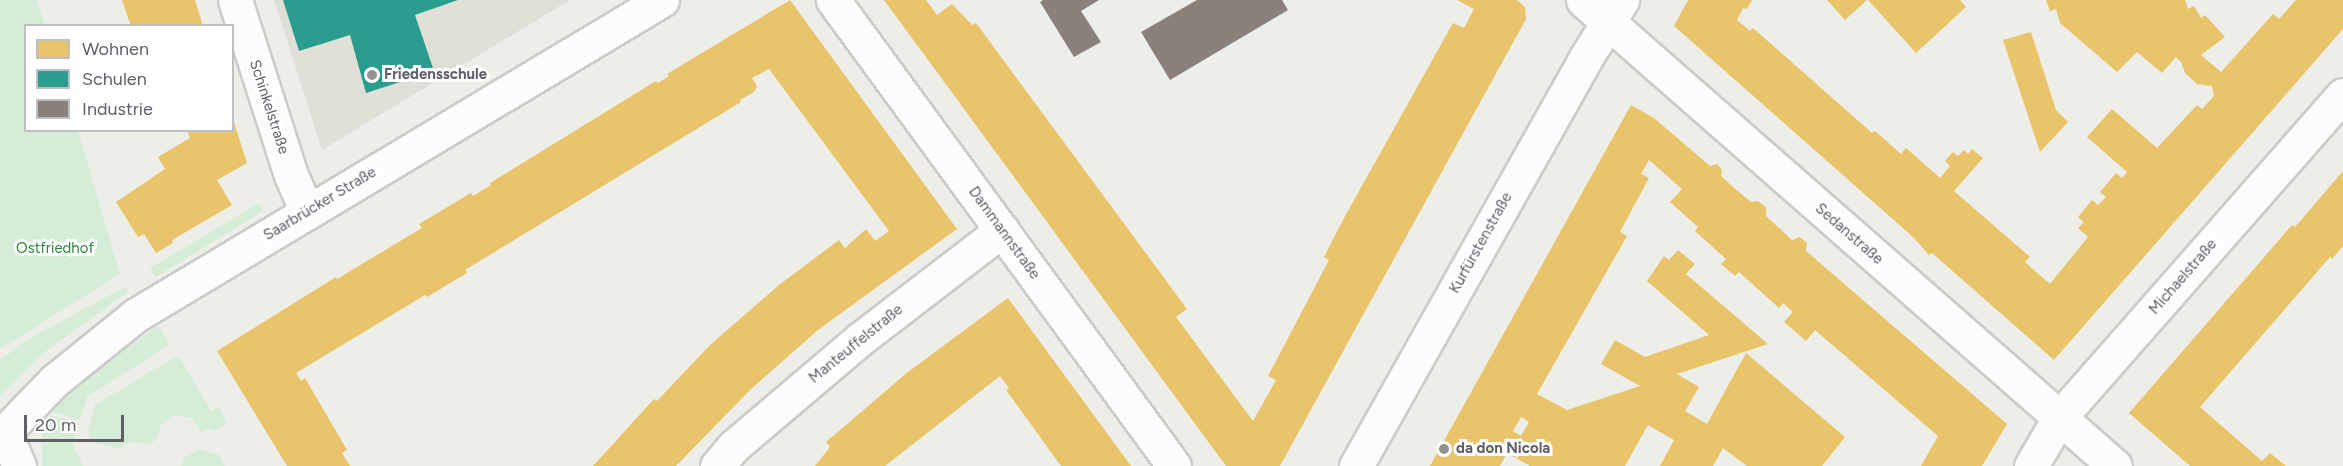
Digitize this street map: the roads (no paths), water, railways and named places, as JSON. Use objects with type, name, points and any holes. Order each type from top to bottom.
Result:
[{"type":"street","name":"Schinkelstraße","points":[[235,0],[291,175],[307,212]]},
{"type":"street","name":"Saarbrücker Straße","points":[[2,435],[54,381],[136,315],[662,0]]},
{"type":"street","name":"Dammannstraße","points":[[832,0],[1174,466]]},
{"type":"street","name":"Sedanstraße","points":[[1607,5],[2059,418],[2115,466]]},
{"type":"street","name":"Kurfürstenstraße","points":[[1356,466],[1607,5]]},
{"type":"street","name":"Michaelstraße","points":[[2031,466],[2059,418],[2343,94]]},
{"type":"street","name":"Manteuffelstraße","points":[[717,466],[734,446],[860,339],[1002,230]]},
{"type":"street","points":[[2,435],[20,466]]},
{"type":"place","name":"Friedensschule","points":[[372,75]]},
{"type":"place","name":"da don Nicola","points":[[1444,449]]},
{"type":"park label","name":"Ostfriedhof","points":[[55,249]]}]
